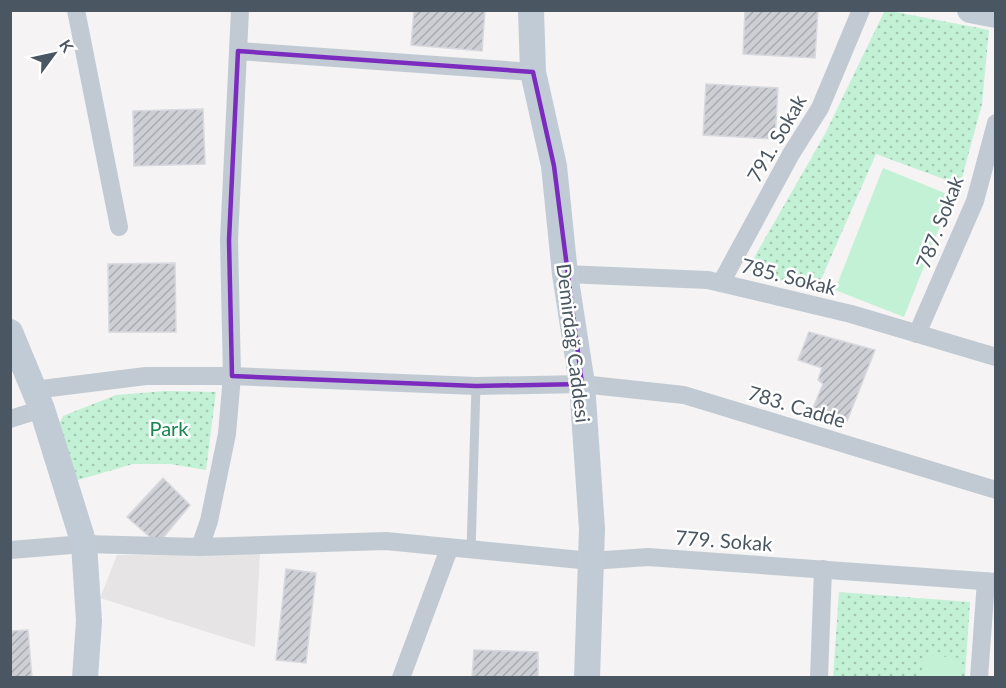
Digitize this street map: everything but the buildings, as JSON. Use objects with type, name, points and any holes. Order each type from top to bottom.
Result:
[{"type":"street","points":[[76,10],[119,227]]},
{"type":"street","points":[[200,547],[208,522],[227,435],[232,376],[229,240],[240,10]]},
{"type":"street","name":"Demirdağ Caddesi","points":[[531,10],[533,72],[554,166],[565,274],[582,384],[592,529],[587,678]]},
{"type":"street","name":"791. Sokak","points":[[721,283],[791,154],[820,108],[861,10]]},
{"type":"street","points":[[970,10],[996,15]]},
{"type":"street","points":[[238,51],[533,72]]},
{"type":"street","name":"787. Sokak","points":[[917,334],[975,201],[996,123]]},
{"type":"street","name":"785. Sokak","points":[[565,274],[708,280],[850,314],[996,357]]},
{"type":"street","points":[[10,332],[38,400],[84,544],[90,621],[85,678]]},
{"type":"street","name":"783. Cadde","points":[[10,419],[38,400],[146,376],[232,376],[476,386],[582,384],[684,395],[996,490]]},
{"type":"street","name":"779. Sokak","points":[[10,550],[84,544],[200,547],[386,542],[591,561],[648,557],[991,581]]},
{"type":"street","points":[[401,678],[449,549]]},
{"type":"street","points":[[819,678],[823,569]]},
{"type":"street","points":[[979,678],[991,581]]},
{"type":"lane","points":[[471,551],[476,386]]},
{"type":"highlighted area","points":[[238,51],[533,72],[554,166],[582,384],[476,386],[232,376],[229,240]]},
{"type":"shaded area","points":[[260,553],[255,647],[100,598],[117,555]]},
{"type":"green space","points":[[885,10],[989,30],[982,104],[960,185],[876,154],[816,291],[747,270],[825,134]]},
{"type":"green space","points":[[883,168],[952,196],[904,317],[835,290]]},
{"type":"green space","name":"Park","points":[[166,391],[216,392],[206,470],[170,464],[133,464],[71,482],[55,433],[63,416],[116,395]]},
{"type":"green space","points":[[839,592],[970,602],[965,677],[833,678]]},
{"type":"green space","points":[[923,655],[962,658],[961,677],[922,677]]}]
